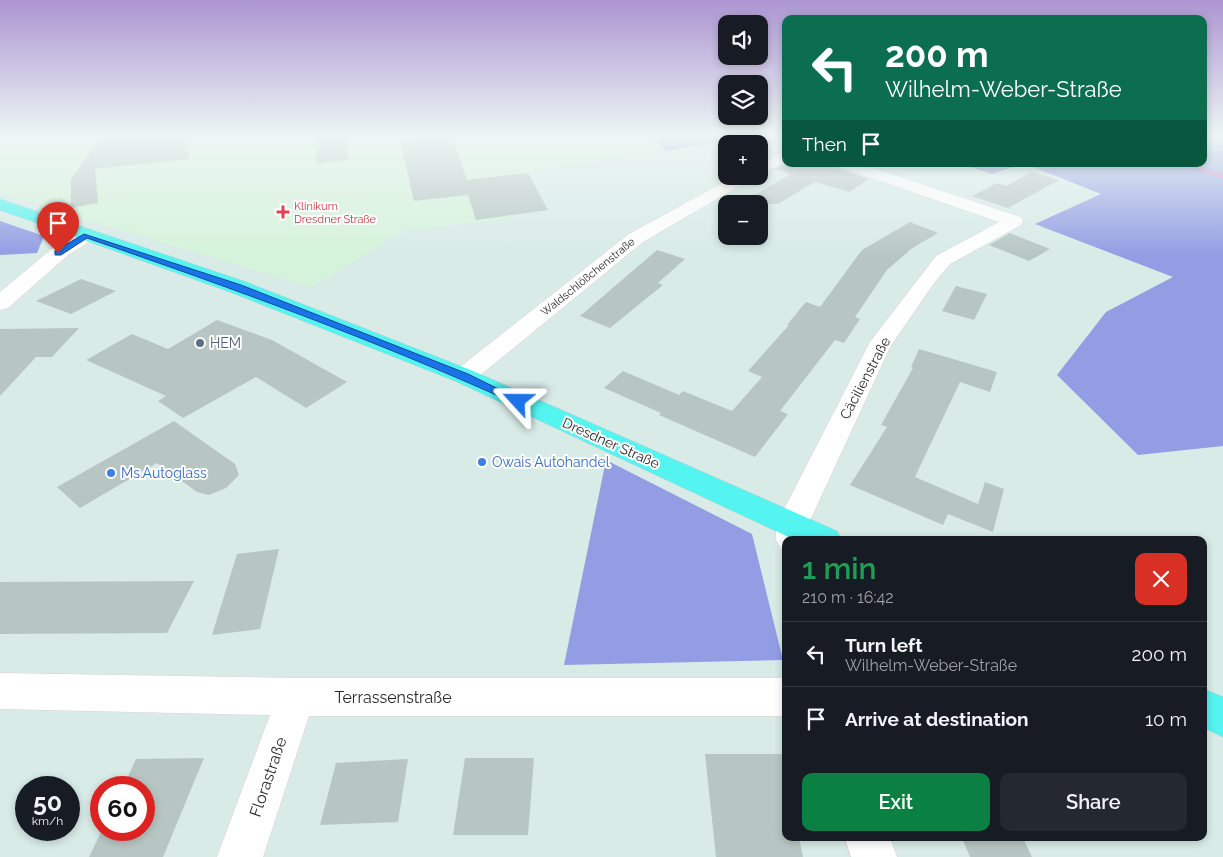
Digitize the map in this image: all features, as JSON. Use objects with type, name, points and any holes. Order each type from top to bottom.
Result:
[{"type":"main road","name":"Dresdner Straße","points":[[0,204],[238,287],[464,376],[792,532],[809,536]]},
{"type":"main road","points":[[1207,709],[1223,717]]},
{"type":"street","name":"Cäcilienstraße","points":[[792,532],[878,347],[943,260],[1014,222],[881,176]]},
{"type":"street","name":"Waldschlößchenstraße","points":[[464,376],[636,238],[732,185]]},
{"type":"street","points":[[0,303],[61,251],[87,235]]},
{"type":"street","name":"Terrassenstraße","points":[[0,691],[296,697],[782,697]]},
{"type":"street","name":"Florastraße","points":[[240,857],[296,697]]},
{"type":"street","points":[[869,841],[874,857]]},
{"type":"shaded area","points":[[0,176],[500,176],[493,177],[508,219],[405,230],[311,287],[6,195],[0,191]]},
{"type":"shaded area","points":[[1056,176],[1223,176],[1223,446],[1138,455],[1057,375],[1106,312],[1173,277],[1035,224],[1101,194]]},
{"type":"shaded area","points":[[0,221],[44,236],[37,253],[0,255]]},
{"type":"shaded area","points":[[606,460],[752,534],[782,660],[564,665]]},
{"type":"building","points":[[74,176],[96,176],[98,203],[71,208],[71,180]]},
{"type":"building","points":[[408,176],[466,176],[467,180],[502,176],[530,176],[548,210],[476,220],[468,195],[414,201]]},
{"type":"building","points":[[788,176],[860,176],[869,179],[849,192],[815,182],[778,204],[768,204],[768,195],[755,195]]},
{"type":"building","points":[[1024,176],[1045,176],[1059,180],[1008,208],[972,196],[997,183],[1007,186]]},
{"type":"building","points":[[910,222],[938,233],[911,249],[887,270],[855,317],[860,319],[844,343],[835,340],[780,411],[788,414],[755,457],[659,415],[661,413],[604,388],[623,371],[679,395],[683,391],[732,411],[762,377],[748,371],[789,325],[787,325],[806,302],[820,307],[862,250]]},
{"type":"building","points":[[1010,233],[1050,249],[1029,261],[989,245]]},
{"type":"building","points":[[657,250],[685,259],[658,283],[663,285],[610,328],[580,316]]},
{"type":"building","points":[[81,279],[116,291],[71,314],[36,301]]},
{"type":"building","points":[[956,286],[987,294],[974,320],[942,311]]},
{"type":"building","points":[[217,320],[272,340],[347,382],[306,408],[256,377],[183,418],[158,401],[166,396],[86,360],[132,334],[168,349]]},
{"type":"building","points":[[79,328],[52,357],[36,357],[0,396],[0,329]]},
{"type":"building","points":[[919,349],[997,372],[990,392],[960,382],[915,477],[978,504],[985,482],[1004,489],[993,532],[948,514],[943,525],[850,485],[887,427],[881,425],[913,368],[911,367]]},
{"type":"building","name":"Ms.Autoglass","points":[[174,421],[235,464],[239,475],[226,488],[209,495],[197,492],[157,463],[80,508],[57,487]]},
{"type":"building","points":[[279,549],[260,629],[212,635],[237,554]]},
{"type":"building","points":[[194,581],[167,633],[0,634],[0,582]]},
{"type":"building","points":[[705,754],[782,754],[782,841],[800,841],[803,857],[716,857]]},
{"type":"building","points":[[204,758],[163,857],[89,857],[97,841],[155,841],[155,776],[128,776],[136,759]]},
{"type":"building","points":[[465,758],[534,758],[528,835],[453,835]]},
{"type":"building","points":[[408,759],[398,822],[320,825],[336,763]]},
{"type":"building","points":[[963,841],[1024,841],[1032,857],[970,857]]},
{"type":"place","name":"Klinikum Dresdner Straße","points":[[283,212]]},
{"type":"place","name":"HEM","points":[[200,343]]},
{"type":"place","name":"Owais Autohandel","points":[[482,462]]},
{"type":"place","name":"Ms.Autoglass","points":[[111,473]]},
{"type":"route","points":[[58,253],[87,235],[238,287],[464,376],[518,401]]}]
